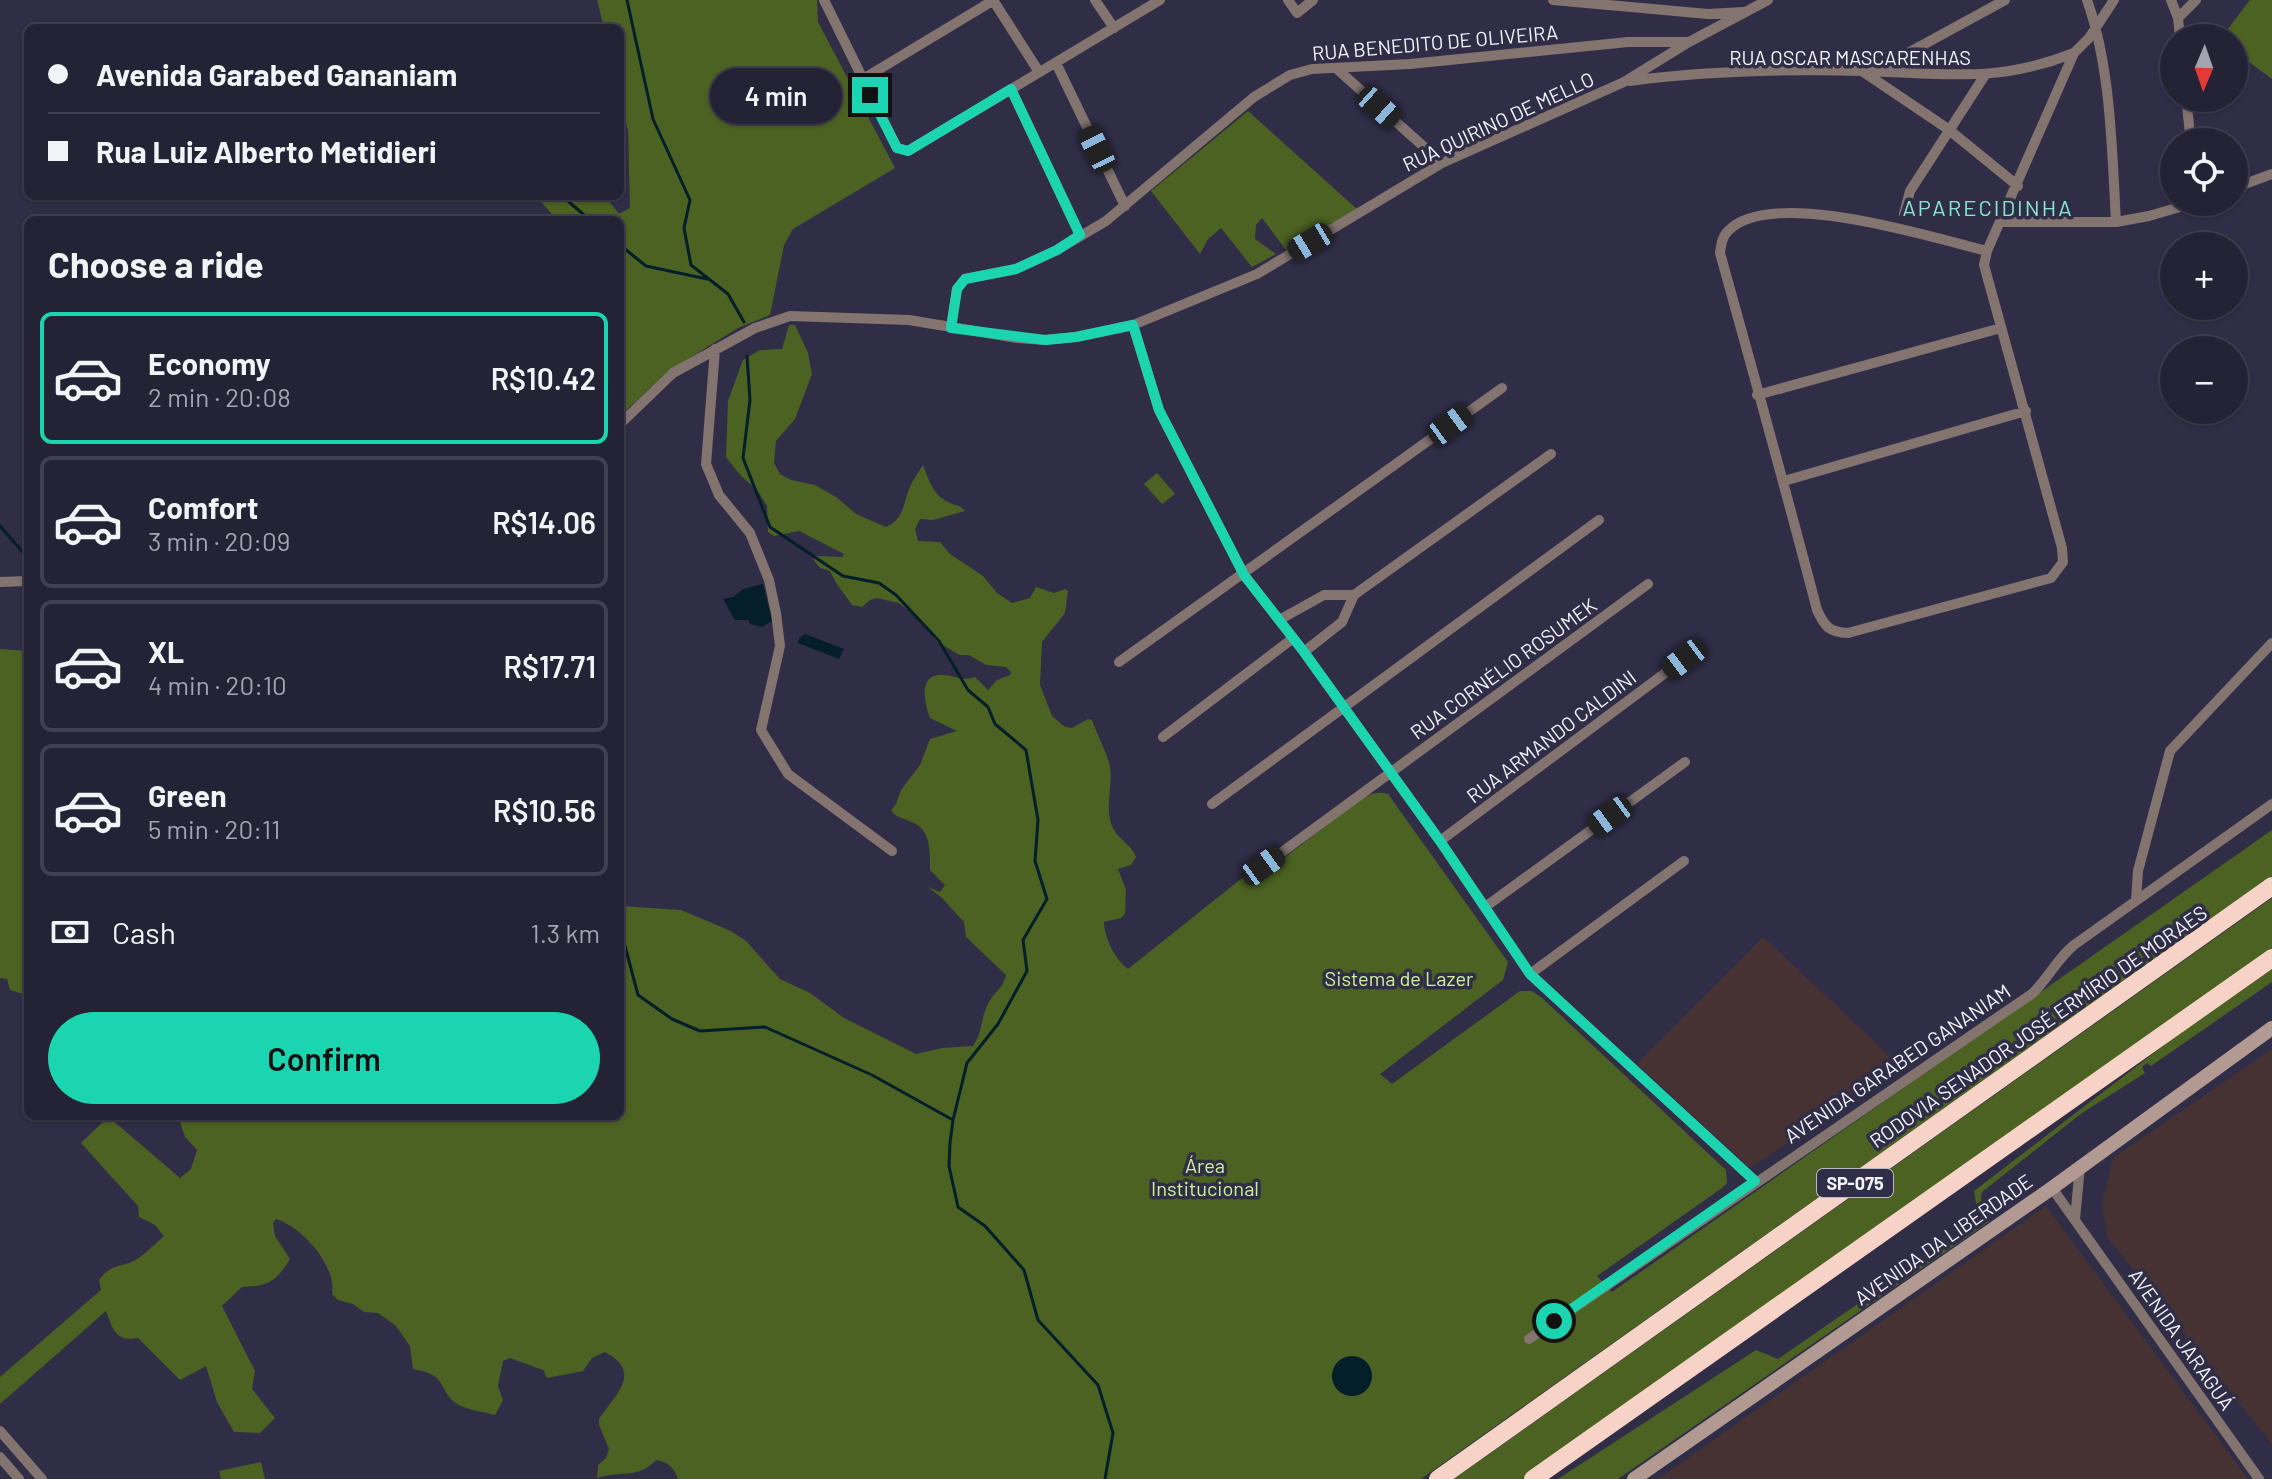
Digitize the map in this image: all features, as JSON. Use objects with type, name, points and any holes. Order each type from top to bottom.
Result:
[{"type":"highway","name":"RODOVIA SENADOR JOSÉ ERMÍRIO DE MORAES","points":[[1438,1479],[2272,886]]},
{"type":"highway","name":"SP-075","points":[[1533,1479],[2272,958]]},
{"type":"street","points":[[824,0],[897,148],[908,151],[1160,0]]},
{"type":"street","points":[[863,79],[993,0],[1039,72]]},
{"type":"street","points":[[1095,0],[1114,28]]},
{"type":"street","points":[[1288,0],[1297,13],[1313,0]]},
{"type":"street","points":[[1553,0],[1635,4],[1708,14],[1747,11]]},
{"type":"street","name":"RUA QUIRINO DE MELLO","points":[[624,420],[673,373],[755,328],[798,315],[909,320],[1045,340],[1133,325],[1257,274],[1442,163],[1624,82],[1689,42],[1768,0]]},
{"type":"street","points":[[1875,71],[2005,0]]},
{"type":"street","points":[[2087,0],[2096,25],[2105,83],[2116,222]]},
{"type":"street","points":[[1987,251],[1858,218],[1804,212],[1741,221],[1729,229],[1722,239],[1720,253],[1817,610],[1825,627],[1834,632],[1848,633],[2051,578],[2063,562],[2026,411],[1984,265],[1987,251],[2074,53],[2089,38],[2114,0]]},
{"type":"street","points":[[2171,0],[2179,24]]},
{"type":"street","points":[[2178,18],[2196,0]]},
{"type":"street","name":"RUA BENEDITO DE OLIVEIRA","points":[[951,328],[957,289],[965,279],[1016,269],[1057,250],[1125,206],[1254,97],[1290,75],[1312,69],[1628,42],[1689,42]]},
{"type":"street","name":"RUA OSCAR MASCARENHAS","points":[[1624,82],[1730,73],[1875,71],[1985,75],[2042,65],[2074,53]]},
{"type":"street","points":[[1056,63],[1125,206]]},
{"type":"street","points":[[1337,69],[1442,163]]},
{"type":"street","points":[[1861,71],[1948,129],[2018,186]]},
{"type":"street","points":[[1904,214],[1910,191],[1985,75]]},
{"type":"street","points":[[1011,89],[1080,235]]},
{"type":"street","points":[[2248,183],[2272,174]]},
{"type":"street","points":[[2001,222],[2116,222],[2160,213]]},
{"type":"street","points":[[1133,325],[1159,410],[1244,575],[1304,652],[1440,841],[1530,974],[1755,1181]]},
{"type":"street","points":[[1757,395],[2001,328]]},
{"type":"street","points":[[715,349],[706,464],[719,495],[750,533],[769,580],[780,646],[761,730],[788,774],[892,851]]},
{"type":"street","points":[[1119,662],[1502,388]]},
{"type":"street","points":[[1784,481],[2026,411]]},
{"type":"street","points":[[1304,652],[1342,622],[1354,595],[1551,454]]},
{"type":"street","points":[[1212,804],[1599,520]]},
{"type":"street","points":[[0,582],[24,581]]},
{"type":"street","name":"RUA CORNÉLIO ROSUMEK","points":[[1263,866],[1648,584]]},
{"type":"street","points":[[1279,620],[1324,595],[1354,595]]},
{"type":"street","points":[[1163,737],[1292,639]]},
{"type":"street","points":[[2136,900],[2138,871],[2170,751],[2272,643]]},
{"type":"street","name":"RUA ARMANDO CALDINI","points":[[1440,841],[1684,659]]},
{"type":"street","points":[[1485,907],[1685,762]]},
{"type":"street","name":"AVENIDA GARABED GANANIAM","points":[[1529,1339],[2033,993],[2065,953],[2272,804]]},
{"type":"street","points":[[1530,974],[1684,861]]},
{"type":"street","name":"AVENIDA DA LIBERDADE","points":[[1634,1479],[2052,1188],[2272,1028]]},
{"type":"street","points":[[2075,1219],[2080,1166]]},
{"type":"street","name":"AVENIDA JARAGUÁ","points":[[2052,1188],[2259,1479]]},
{"type":"street","points":[[0,1431],[42,1479]]},
{"type":"street","points":[[0,1457],[19,1479]]},
{"type":"shaded area","points":[[1763,937],[1902,1067],[1750,1168],[1637,1064]]},
{"type":"shaded area","points":[[2272,1049],[2272,1444],[2107,1237],[2102,1203],[2113,1158]]},
{"type":"shaded area","points":[[2046,1206],[2248,1479],[1658,1479]]},
{"type":"green space","points":[[597,0],[817,0],[818,22],[895,168],[793,229],[784,245],[770,315],[738,328],[667,372],[624,412],[624,216],[554,216],[540,200],[608,200],[619,214],[630,208],[628,131],[624,114],[624,24],[603,24]]},
{"type":"green space","points":[[2250,0],[2272,0],[2272,79],[2248,61],[2248,24],[2232,24]]},
{"type":"green space","points":[[1248,111],[1358,210],[1286,250],[1262,218],[1256,225],[1255,239],[1276,254],[1252,267],[1221,228],[1208,239],[1200,254],[1151,191]]},
{"type":"green space","points":[[789,325],[795,325],[808,353],[812,374],[795,419],[776,441],[774,463],[780,474],[791,480],[815,485],[856,514],[886,527],[900,516],[910,486],[923,465],[939,495],[965,511],[933,520],[920,519],[915,529],[918,541],[940,542],[950,554],[983,576],[997,593],[1012,603],[1030,598],[1036,587],[1054,593],[1065,589],[1068,591],[1065,613],[1042,642],[1040,685],[1052,716],[1065,727],[1072,728],[1088,719],[1092,720],[1109,761],[1111,823],[1136,857],[1131,865],[1118,869],[1126,890],[1125,914],[1104,922],[1115,955],[1128,969],[1256,867],[1263,874],[1360,800],[1374,794],[1388,794],[1508,962],[1503,980],[1380,1074],[1392,1084],[1520,991],[1532,991],[1726,1170],[1727,1183],[1722,1188],[1597,1276],[1612,1292],[2272,830],[2272,876],[1421,1479],[678,1479],[670,1466],[656,1460],[643,1470],[597,1478],[598,1465],[606,1458],[609,1449],[599,1419],[623,1384],[622,1368],[616,1360],[605,1352],[592,1358],[583,1371],[547,1378],[543,1370],[510,1358],[503,1361],[498,1386],[503,1400],[495,1415],[461,1406],[433,1375],[413,1369],[410,1346],[396,1326],[378,1313],[364,1312],[332,1294],[329,1272],[316,1249],[296,1230],[276,1219],[273,1223],[275,1236],[290,1259],[270,1281],[242,1287],[222,1306],[255,1371],[252,1389],[275,1418],[260,1433],[234,1432],[217,1402],[206,1366],[180,1380],[138,1338],[124,1338],[116,1333],[106,1311],[0,1404],[0,1377],[101,1290],[99,1280],[104,1274],[139,1258],[164,1236],[155,1225],[139,1217],[138,1206],[81,1143],[104,1121],[112,1120],[180,1178],[191,1169],[197,1150],[185,1137],[179,1120],[624,1120],[624,906],[681,910],[731,931],[746,941],[780,979],[810,993],[844,1018],[916,1054],[973,1046],[986,1008],[1006,975],[966,937],[964,922],[928,887],[940,892],[945,885],[930,870],[924,831],[891,810],[901,790],[920,765],[930,739],[957,731],[930,718],[925,691],[929,679],[942,675],[962,679],[975,677],[988,690],[1011,672],[1006,667],[986,665],[969,655],[960,655],[937,642],[918,618],[899,603],[877,598],[862,607],[852,605],[830,571],[820,568],[813,559],[816,556],[842,557],[844,554],[799,531],[774,536],[768,532],[767,506],[757,490],[726,457],[728,401],[743,360],[760,350],[782,349]]},
{"type":"green space","points":[[1157,473],[1175,494],[1162,504],[1144,484]]},
{"type":"green space","points":[[0,649],[24,651],[24,993],[10,990],[7,979],[0,978]]},
{"type":"green space","points":[[2272,898],[2272,949],[1523,1479],[1454,1479]]},
{"type":"green space","points":[[2272,969],[2272,982],[2151,1066],[2147,1063],[2142,1067],[2145,1073],[2082,1113],[1982,1192],[1983,1207],[1990,1221],[1618,1479],[1558,1479],[1756,1350],[1778,1359],[1979,1220],[1974,1191],[2176,1036]]},
{"type":"green space","points":[[261,1462],[265,1479],[221,1479],[219,1471]]},
{"type":"water","points":[[763,584],[772,621],[762,627],[750,624],[748,620],[735,620],[723,599]]},
{"type":"water","points":[[805,634],[844,649],[839,659],[798,643]]},
{"type":"water","points":[[1352,1356],[1366,1362],[1372,1376],[1366,1390],[1352,1396],[1338,1390],[1332,1376],[1338,1362]]},
{"type":"waterway","points":[[627,0],[653,119],[690,200],[684,228],[691,265],[728,294],[744,322]]},
{"type":"waterway","points":[[567,200],[585,216]]},
{"type":"waterway","points":[[624,248],[646,266],[707,279]]},
{"type":"waterway","points":[[747,356],[750,400],[743,458],[770,527],[843,576],[879,583],[896,595],[939,641],[968,690],[988,707],[995,724],[1026,750],[1038,820],[1035,861],[1047,899],[1023,940],[1027,971],[998,1024],[967,1063],[950,1143],[949,1166],[958,1207]]},
{"type":"waterway","points":[[0,526],[24,553]]},
{"type":"waterway","points":[[624,945],[638,995],[672,1019],[700,1031],[765,1027],[872,1075],[953,1120]]},
{"type":"waterway","points":[[958,1207],[985,1226],[1024,1270],[1038,1320],[1098,1385],[1113,1433],[1105,1479]]},
{"type":"district","name":"APARECIDINHA","points":[[1988,207]]},
{"type":"route","points":[[870,95],[897,148],[908,151],[1011,89],[1080,235],[1057,250],[1016,269],[965,279],[957,289],[951,328],[1045,340],[1133,325],[1159,410],[1244,575],[1304,652],[1440,841],[1530,974],[1755,1181],[1554,1321]]},
{"type":"park label","name":"Sistema de Lazer","points":[[1399,978]]},
{"type":"park label","name":"Área Institucional","points":[[1205,1176]]}]
